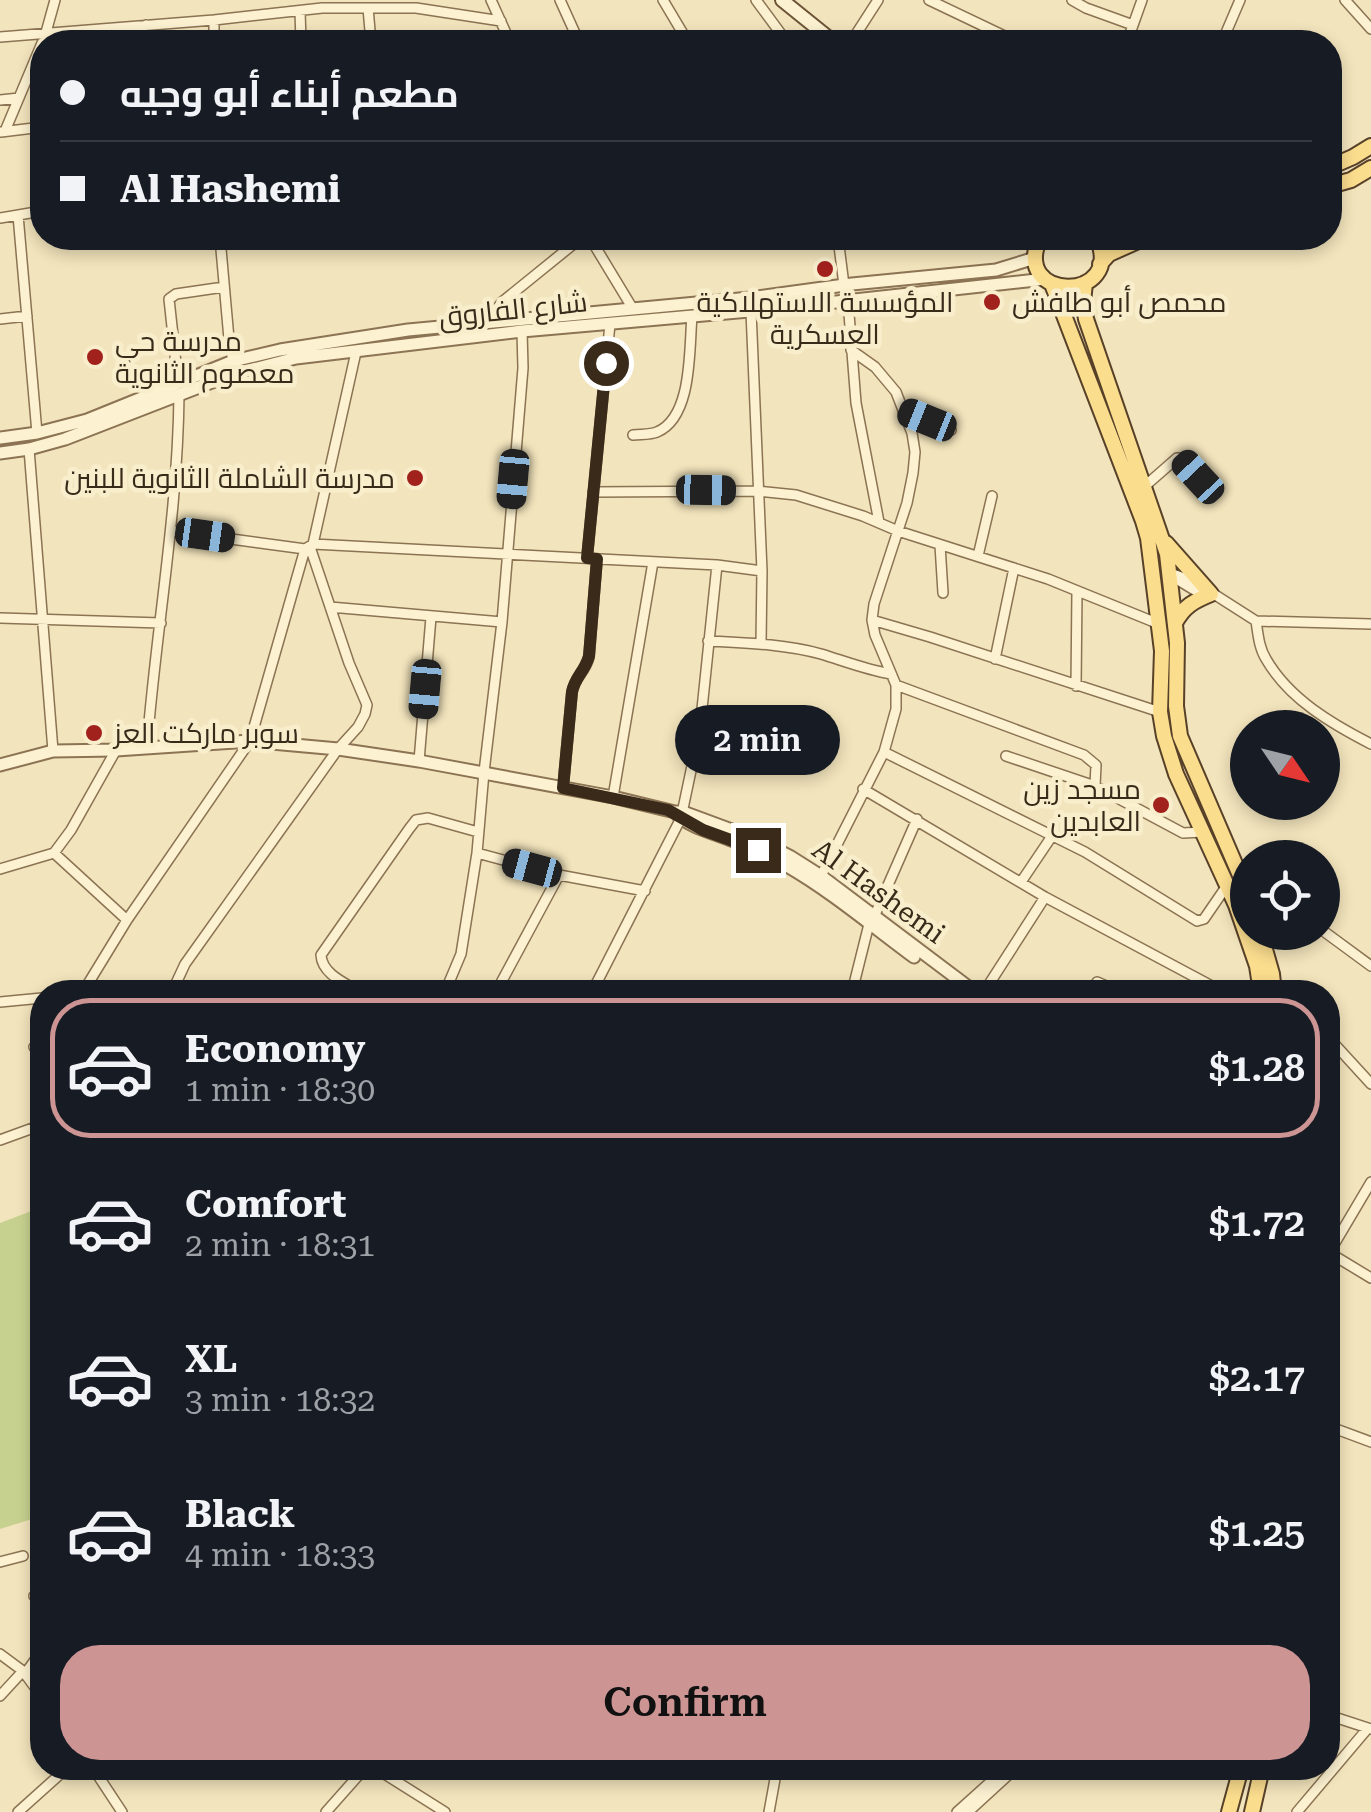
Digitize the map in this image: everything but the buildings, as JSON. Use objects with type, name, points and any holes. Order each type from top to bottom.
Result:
[{"type":"main road","points":[[769,0],[805,30]]},
{"type":"main road","points":[[782,0],[799,6],[822,30]]},
{"type":"main road","points":[[1342,162],[1371,146]]},
{"type":"main road","points":[[1342,183],[1371,168]]},
{"type":"main road","points":[[1037,250],[1040,273],[1049,282],[1075,288],[1086,283],[1109,254],[1118,250]]},
{"type":"main road","points":[[1100,265],[1101,250]]},
{"type":"main road","points":[[1049,282],[1143,521],[1155,590],[1177,643],[1176,706],[1180,736],[1230,852]]},
{"type":"main road","points":[[1086,283],[1086,319],[1145,486],[1170,573],[1162,651],[1160,712],[1164,736],[1176,774],[1236,905],[1259,980]]},
{"type":"main road","points":[[1143,521],[1152,529],[1161,562],[1170,573]]},
{"type":"main road","points":[[1162,538],[1211,594],[1186,606],[1167,623]]},
{"type":"main road","points":[[1155,590],[1158,581],[1170,573]]},
{"type":"main road","points":[[1265,950],[1273,980]]},
{"type":"main road","points":[[1229,1812],[1238,1780]]},
{"type":"main road","points":[[1252,1812],[1259,1780]]},
{"type":"street","points":[[47,30],[55,0]]},
{"type":"street","points":[[310,0],[322,8]]},
{"type":"street","points":[[491,0],[505,30]]},
{"type":"street","points":[[560,0],[574,30]]},
{"type":"street","points":[[663,0],[681,30]]},
{"type":"street","points":[[756,0],[778,30]]},
{"type":"street","points":[[859,30],[878,0]]},
{"type":"street","points":[[930,0],[992,30]]},
{"type":"street","points":[[1072,0],[1133,26]]},
{"type":"street","points":[[1132,30],[1142,0]]},
{"type":"street","points":[[1227,30],[1240,0]]},
{"type":"street","points":[[1345,0],[1371,29]]},
{"type":"street","points":[[91,30],[322,8],[416,8],[501,21]]},
{"type":"street","points":[[368,8],[370,30]]},
{"type":"street","points":[[300,11],[301,30]]},
{"type":"street","points":[[214,20],[214,30]]},
{"type":"street","points":[[146,25],[147,30]]},
{"type":"street","points":[[0,37],[30,39]]},
{"type":"street","points":[[3,132],[30,72]]},
{"type":"street","points":[[0,100],[19,98]]},
{"type":"street","points":[[3,132],[30,129]]},
{"type":"street","points":[[0,218],[30,213]]},
{"type":"street","points":[[18,215],[38,434]]},
{"type":"street","points":[[222,250],[233,360]]},
{"type":"street","points":[[486,324],[512,293],[566,250]]},
{"type":"street","points":[[597,250],[633,309]]},
{"type":"street","points":[[841,250],[852,301],[856,403],[879,522]]},
{"type":"street","name":"شارع الفاروق","points":[[0,438],[38,434],[276,361],[356,352],[409,337],[486,324],[996,270],[1029,250]]},
{"type":"street","name":"شارع الفاروق","points":[[0,452],[29,449],[93,430],[233,360],[280,350],[610,324],[1049,282]]},
{"type":"street","points":[[0,765],[52,751],[147,746],[172,531],[178,388],[168,299],[176,294],[224,286]]},
{"type":"street","points":[[751,311],[762,571],[761,643]]},
{"type":"street","points":[[0,319],[27,316]]},
{"type":"street","points":[[634,435],[660,430],[682,402],[692,316]]},
{"type":"street","points":[[563,788],[574,680],[586,667],[589,656],[593,492],[610,324]]},
{"type":"street","points":[[450,980],[461,954],[477,853],[502,622],[523,368],[522,331]]},
{"type":"street","points":[[821,876],[884,752],[896,709],[894,679],[878,645],[872,620],[914,473],[912,434],[896,392],[875,367],[851,350]]},
{"type":"street","points":[[90,980],[250,742],[309,546],[356,352]]},
{"type":"street","points":[[903,411],[952,430]]},
{"type":"street","points":[[29,449],[52,751]]},
{"type":"street","points":[[1145,486],[1178,458],[1198,477]]},
{"type":"street","points":[[593,492],[757,491],[800,496],[1167,623]]},
{"type":"street","points":[[978,556],[992,496]]},
{"type":"street","points":[[172,531],[309,546],[507,553],[762,571]]},
{"type":"street","points":[[940,545],[943,593]]},
{"type":"street","points":[[176,980],[338,749],[358,728],[367,705],[348,663],[309,546]]},
{"type":"street","points":[[613,797],[653,562]]},
{"type":"street","points":[[598,980],[680,814],[700,728],[717,566]]},
{"type":"street","points":[[996,658],[1014,568]]},
{"type":"street","points":[[1170,573],[1196,582],[1256,621],[1371,624]]},
{"type":"street","points":[[1076,686],[1078,591]]},
{"type":"street","points":[[330,607],[502,622]]},
{"type":"street","points":[[419,761],[431,617]]},
{"type":"street","points":[[0,618],[161,622]]},
{"type":"street","points":[[872,620],[1160,712]]},
{"type":"street","points":[[1256,621],[1264,657],[1294,693],[1326,719],[1371,744]]},
{"type":"street","points":[[708,641],[761,643],[819,654],[894,679],[1084,756],[1096,765],[1095,786]]},
{"type":"street","name":"Al Hashemi","points":[[147,746],[250,742],[338,749],[484,772],[680,814],[821,876],[948,980]]},
{"type":"street","points":[[0,869],[54,853],[116,750]]},
{"type":"street","points":[[884,752],[1119,872],[1197,921],[1204,919],[1226,887]]},
{"type":"street","points":[[1006,756],[1095,786],[1182,833],[1204,832]]},
{"type":"street","points":[[864,789],[1046,897],[1199,980]]},
{"type":"street","points":[[342,980],[325,968],[321,954],[416,820],[428,818],[478,832]]},
{"type":"street","points":[[855,980],[871,920],[917,819]]},
{"type":"street","points":[[1021,882],[1052,836]]},
{"type":"street","name":"Al Hashemi","points":[[760,846],[957,980]]},
{"type":"street","points":[[54,853],[127,920]]},
{"type":"street","points":[[477,853],[558,875],[645,891]]},
{"type":"street","points":[[502,980],[558,875]]},
{"type":"street","points":[[992,980],[1046,897]]},
{"type":"street","points":[[1340,943],[1371,966]]},
{"type":"street","points":[[0,1002],[30,999]]},
{"type":"street","points":[[1340,1050],[1371,1084]]},
{"type":"street","points":[[0,1140],[30,1130]]},
{"type":"street","points":[[1340,1232],[1371,1182]]},
{"type":"street","points":[[1340,1258],[1369,1272]]},
{"type":"street","points":[[1340,1430],[1371,1442]]},
{"type":"street","points":[[0,1562],[23,1556]]},
{"type":"street","points":[[0,1654],[30,1680]]},
{"type":"street","points":[[0,1696],[30,1665]]},
{"type":"street","points":[[1340,1719],[1370,1728],[1340,1762]]},
{"type":"street","points":[[18,1812],[54,1780]]},
{"type":"street","points":[[101,1780],[122,1812]]},
{"type":"street","points":[[326,1812],[354,1780]]},
{"type":"street","points":[[394,1780],[445,1812]]},
{"type":"street","points":[[771,1812],[775,1780]]},
{"type":"street","points":[[957,1812],[995,1780]]},
{"type":"street","points":[[968,1812],[998,1780]]},
{"type":"street","points":[[1296,1812],[1324,1780]]},
{"type":"green space","points":[[30,1212],[30,1520],[0,1529],[0,1223]]},
{"type":"place","name":"المؤسسة الاستهلاكية العسكرية","points":[[825,269]]},
{"type":"place","name":"محمص أبو طافش","points":[[992,302]]},
{"type":"place","name":"مدرسة حي معصوم الثانوية","points":[[95,357]]},
{"type":"place","name":"مدرسة الشاملة الثانوية للبنين","points":[[415,478]]},
{"type":"place","name":"سوبر ماركت العز","points":[[94,733]]},
{"type":"place","name":"مسجد زين العابدين","points":[[1161,805]]},
{"type":"route","points":[[606,363],[587,558],[597,559],[589,656],[583,672],[574,680],[563,788],[676,812],[703,830],[758,850]]}]
